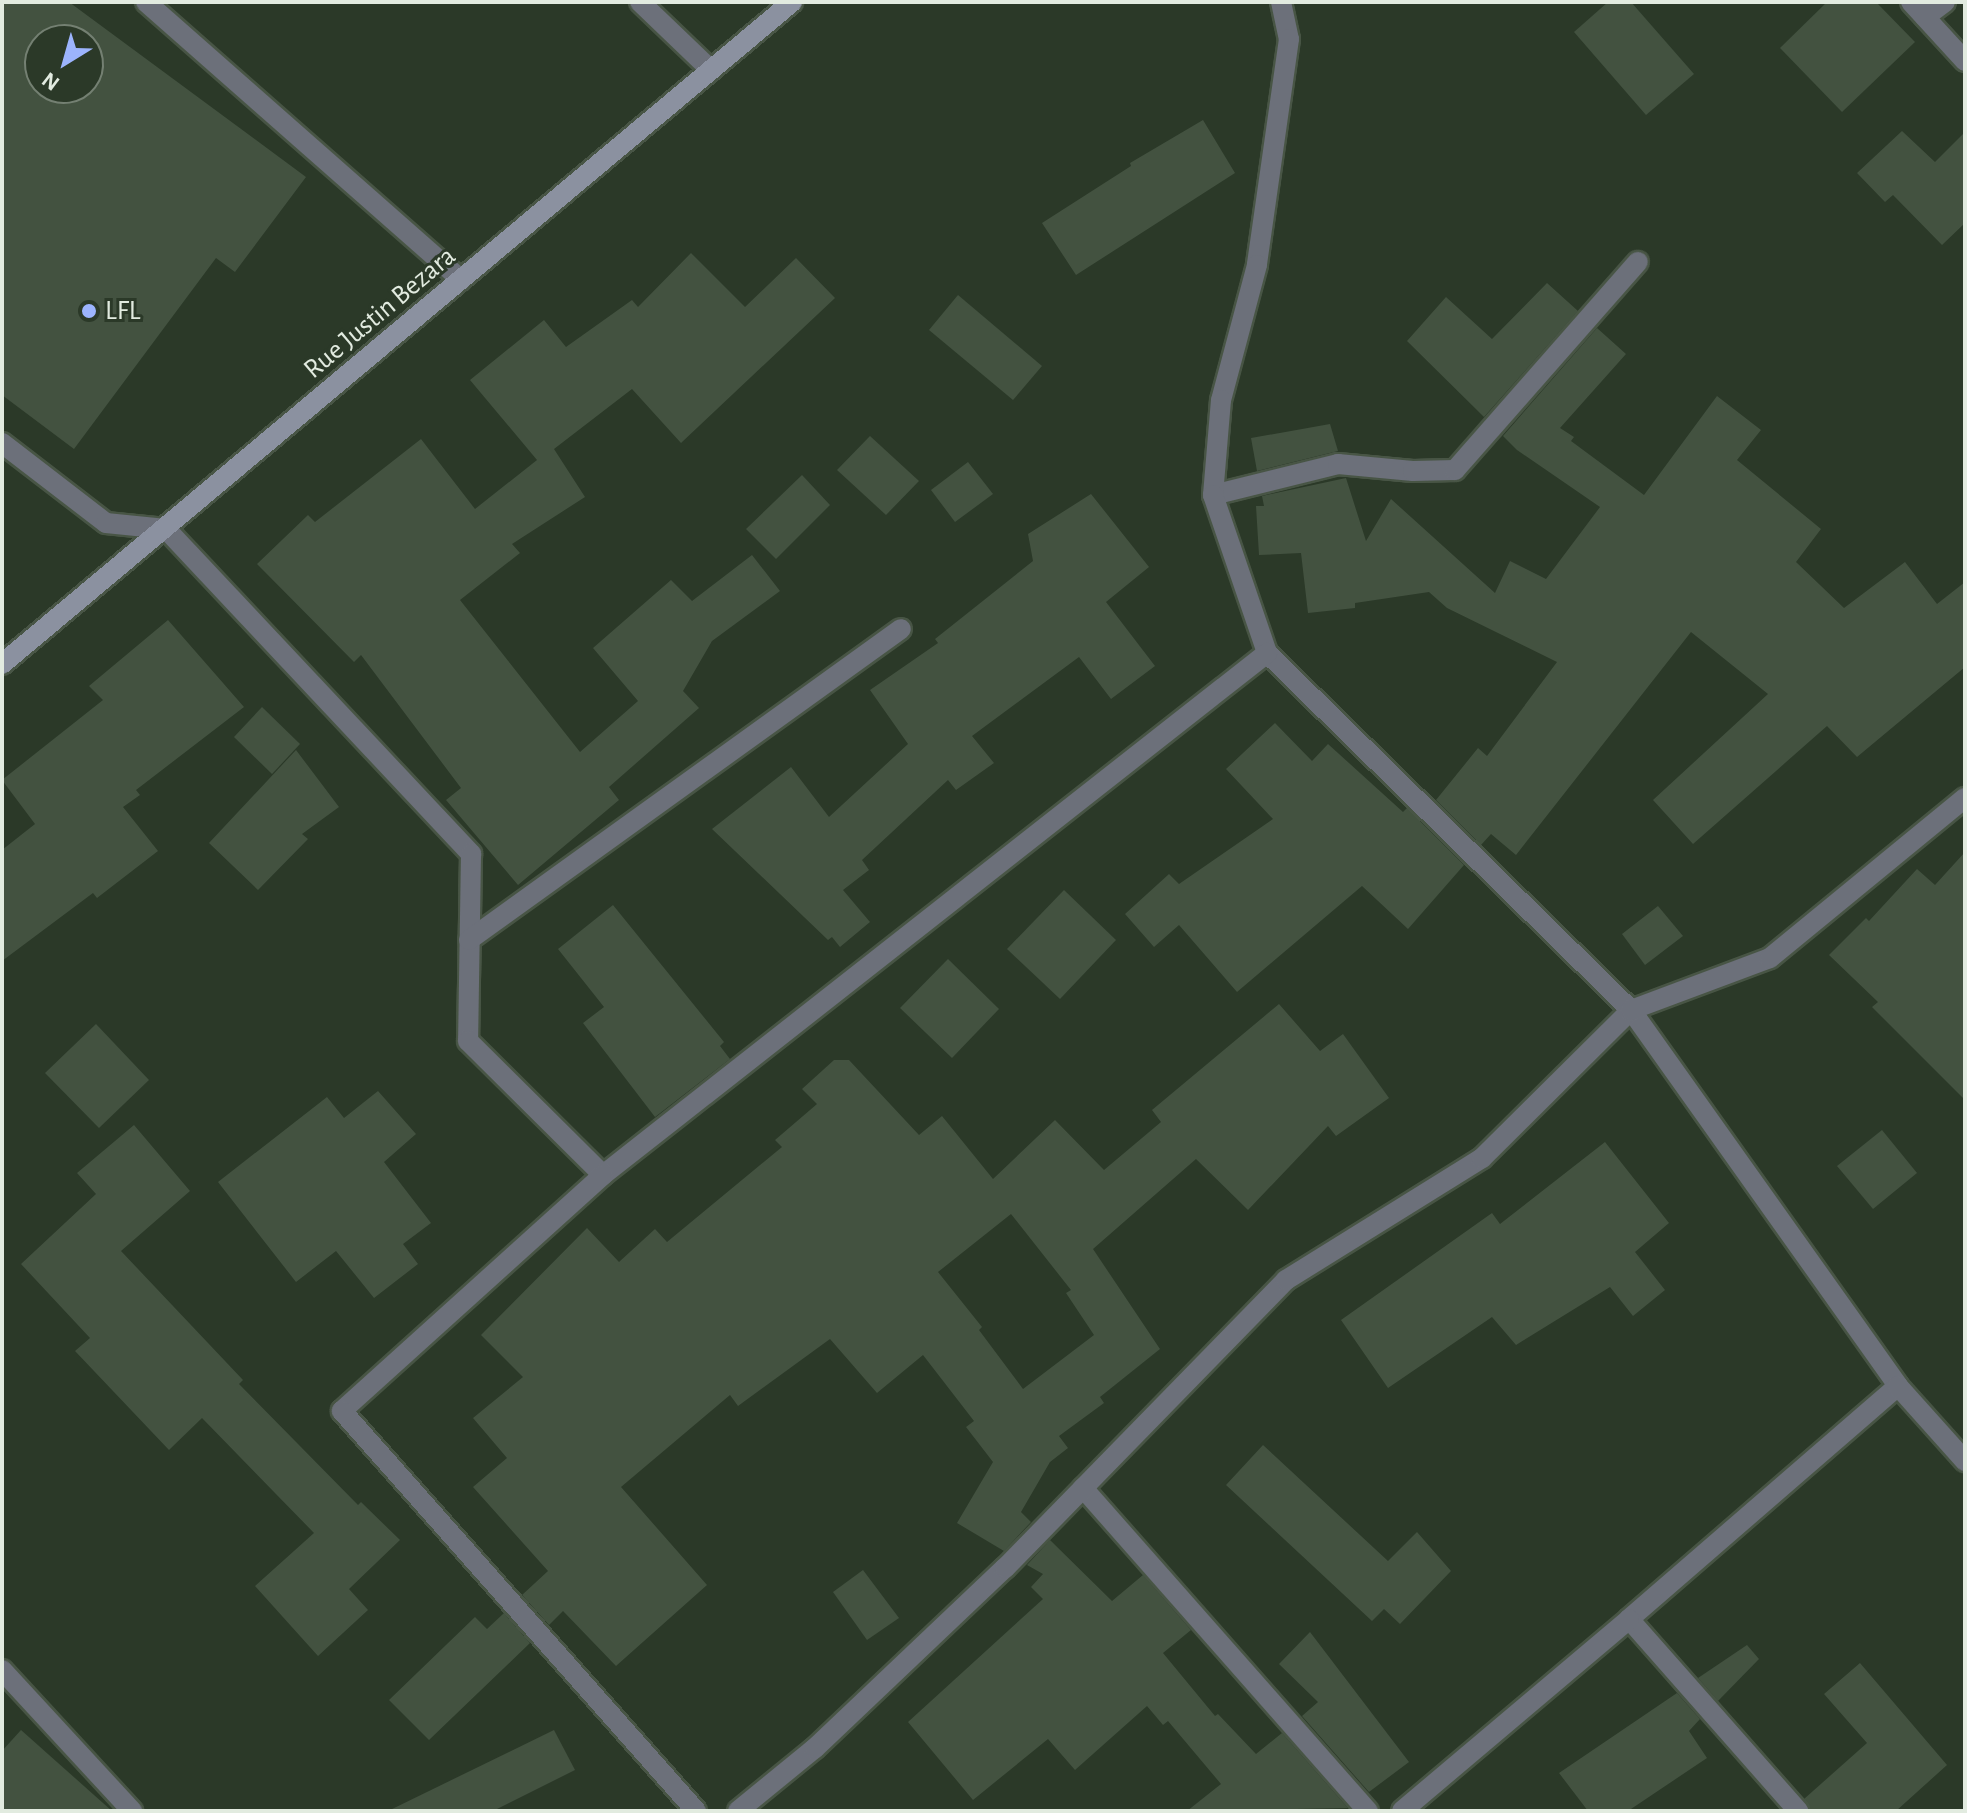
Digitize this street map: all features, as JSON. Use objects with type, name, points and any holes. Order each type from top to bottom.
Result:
[{"type":"street","points":[[146,2],[461,280]]},
{"type":"street","points":[[640,2],[711,70]]},
{"type":"street","name":"Rue Justin Bezara","points":[[2,664],[792,2]]},
{"type":"street","points":[[1281,2],[1289,39],[1257,265],[1221,400],[1213,495],[1267,653],[1631,1010],[1898,1386],[1965,1461]]},
{"type":"street","points":[[1945,2],[1918,10],[1965,61]]},
{"type":"street","points":[[1213,495],[1338,464],[1413,471],[1455,470],[1638,262]]},
{"type":"street","points":[[2,443],[106,523],[166,529],[471,854],[468,1041],[603,1175]]},
{"type":"street","points":[[469,940],[901,629]]},
{"type":"street","points":[[696,1811],[342,1411],[603,1175],[1267,653]]},
{"type":"street","points":[[738,1811],[826,1738],[1005,1568],[1286,1280],[1482,1158],[1631,1010],[1770,958],[1965,798]]},
{"type":"street","points":[[1402,1811],[1898,1386]]},
{"type":"street","points":[[1083,1488],[1368,1811]]},
{"type":"street","points":[[1629,1619],[1798,1811]]},
{"type":"street","points":[[2,1670],[132,1811]]},
{"type":"building","points":[[2,2],[69,2],[99,24],[24,24],[24,104],[104,104],[104,28],[306,177],[235,272],[216,258],[74,449],[2,395]]},
{"type":"building","points":[[1608,2],[1631,2],[1694,74],[1646,115],[1574,32]]},
{"type":"building","points":[[1827,2],[1876,2],[1915,42],[1842,112],[1780,48]]},
{"type":"building","points":[[1203,120],[1235,173],[1076,275],[1042,223],[1131,166],[1130,163]]},
{"type":"building","points":[[1902,131],[1935,162],[1965,132],[1965,223],[1942,245],[1893,195],[1885,202],[1857,173]]},
{"type":"building","points":[[691,253],[745,307],[796,258],[835,298],[681,443],[632,389],[554,449],[585,497],[512,544],[520,553],[460,600],[580,752],[638,701],[593,648],[671,580],[692,601],[752,555],[780,591],[712,641],[683,691],[699,708],[609,787],[619,800],[518,885],[446,800],[461,788],[361,655],[354,662],[257,564],[308,515],[315,522],[421,439],[475,509],[537,460],[470,380],[544,320],[566,347],[632,300],[638,307]]},
{"type":"building","points":[[1547,283],[1578,311],[1484,417],[1407,341],[1446,297],[1492,339]]},
{"type":"building","points":[[958,295],[1042,366],[1013,400],[929,330]]},
{"type":"building","points":[[1597,328],[1626,354],[1560,428],[1574,437],[1571,441],[1644,495],[1717,396],[1761,430],[1737,460],[1821,529],[1796,562],[1844,608],[1905,562],[1937,604],[1965,582],[1965,667],[1857,757],[1827,726],[1693,844],[1653,800],[1768,694],[1691,632],[1516,855],[1491,834],[1481,845],[1436,800],[1478,748],[1487,756],[1557,662],[1447,608],[1429,592],[1355,603],[1355,608],[1308,613],[1301,553],[1259,555],[1256,506],[1264,506],[1262,496],[1346,478],[1366,541],[1391,499],[1495,593],[1510,561],[1546,579],[1600,507],[1517,450],[1503,436]]},
{"type":"building","points":[[1330,424],[1338,451],[1257,471],[1251,438]]},
{"type":"building","points":[[870,436],[919,481],[886,515],[837,470]]},
{"type":"building","points":[[968,462],[993,494],[955,522],[931,490]]},
{"type":"building","points":[[802,475],[830,505],[776,559],[746,529]]},
{"type":"building","points":[[1091,494],[1149,567],[1106,602],[1155,666],[1111,699],[1079,657],[972,736],[994,763],[956,790],[948,780],[862,860],[869,870],[843,890],[870,922],[840,947],[832,937],[828,940],[712,829],[791,767],[829,817],[908,744],[870,690],[938,643],[935,639],[1033,561],[1028,534]]},
{"type":"building","points":[[168,620],[244,707],[136,790],[140,795],[123,807],[158,851],[97,898],[93,893],[2,961],[2,850],[35,824],[2,780],[103,700],[89,686]]},
{"type":"building","points":[[262,707],[300,744],[272,774],[234,737]]},
{"type":"building","points":[[1275,723],[1312,761],[1328,744],[1403,812],[1407,808],[1464,865],[1408,929],[1362,886],[1237,992],[1179,925],[1154,947],[1125,914],[1169,874],[1179,884],[1273,819],[1226,769]]},
{"type":"building","points":[[296,750],[339,807],[302,834],[308,839],[258,890],[209,843]]},
{"type":"building","points":[[1965,852],[1965,1100],[1872,1007],[1878,1002],[1829,955],[1866,918],[1869,921],[1917,869],[1935,885]]},
{"type":"building","points":[[1064,890],[1116,940],[1060,999],[1007,949]]},
{"type":"building","points":[[613,905],[724,1042],[720,1046],[730,1059],[655,1117],[583,1023],[604,1007],[558,949]]},
{"type":"building","points":[[1658,906],[1683,936],[1645,965],[1622,934]]},
{"type":"building","points":[[948,959],[999,1009],[952,1058],[900,1008]]},
{"type":"building","points":[[1279,1004],[1320,1051],[1343,1034],[1389,1098],[1336,1136],[1328,1126],[1248,1210],[1196,1159],[1093,1249],[1160,1349],[1100,1397],[1104,1403],[1059,1436],[1068,1448],[1050,1462],[1021,1512],[1031,1522],[1004,1551],[957,1523],[993,1462],[966,1427],[974,1421],[923,1355],[877,1393],[830,1339],[738,1406],[730,1395],[621,1487],[707,1585],[616,1666],[563,1611],[549,1625],[522,1595],[548,1571],[473,1487],[507,1458],[473,1418],[523,1377],[481,1335],[587,1228],[619,1262],[655,1229],[667,1242],[782,1147],[775,1140],[817,1104],[802,1089],[834,1060],[849,1060],[919,1135],[942,1116],[993,1179],[1055,1120],[1104,1170],[1161,1122],[1152,1110]],"holes":[[[1011,1214],[1071,1290],[1066,1293],[1094,1335],[1023,1389],[979,1330],[982,1327],[938,1272]]]},
{"type":"building","points":[[96,1024],[149,1080],[99,1128],[45,1073]]},
{"type":"building","points":[[378,1091],[416,1134],[384,1162],[431,1223],[403,1244],[418,1264],[374,1298],[336,1251],[296,1282],[218,1182],[327,1097],[344,1118]]},
{"type":"building","points":[[134,1125],[190,1191],[121,1251],[243,1380],[239,1384],[358,1505],[361,1502],[400,1540],[349,1589],[368,1610],[318,1656],[255,1586],[314,1533],[202,1418],[169,1450],[75,1351],[90,1338],[21,1264],[96,1194],[77,1173]]},
{"type":"building","points":[[1882,1130],[1917,1173],[1873,1209],[1837,1166]]},
{"type":"building","points":[[1605,1142],[1669,1223],[1635,1252],[1665,1290],[1633,1316],[1610,1287],[1516,1345],[1492,1317],[1388,1388],[1341,1320],[1492,1213],[1500,1224]]},
{"type":"building","points":[[1263,1445],[1388,1561],[1417,1532],[1451,1571],[1400,1624],[1384,1609],[1372,1621],[1226,1485]]},
{"type":"building","points":[[1050,1540],[1112,1601],[1143,1575],[1191,1630],[1163,1653],[1215,1716],[1218,1714],[1256,1754],[1282,1733],[1348,1808],[1187,1811],[1221,1784],[1168,1721],[1163,1725],[1147,1706],[1075,1770],[1048,1739],[973,1800],[908,1722],[1043,1599],[1031,1587],[1043,1574],[1027,1565]]},
{"type":"building","points":[[863,1570],[899,1618],[867,1640],[833,1592]]},
{"type":"building","points":[[504,1613],[530,1643],[429,1740],[389,1700],[475,1617],[487,1629]]},
{"type":"building","points":[[1310,1632],[1409,1762],[1369,1792],[1302,1716],[1318,1702],[1279,1664]]},
{"type":"building","points":[[1747,1645],[1759,1659],[1718,1701],[1698,1678]]},
{"type":"building","points":[[1860,1663],[1947,1765],[1896,1811],[1811,1811],[1804,1799],[1867,1743],[1824,1694]]},
{"type":"building","points":[[1677,1693],[1700,1719],[1689,1731],[1707,1758],[1628,1811],[1588,1811],[1559,1773]]},
{"type":"building","points":[[21,1730],[112,1811],[2,1811],[2,1751]]},
{"type":"building","points":[[554,1730],[575,1770],[493,1811],[388,1811]]},
{"type":"place","name":"LFL","points":[[89,311]]}]
